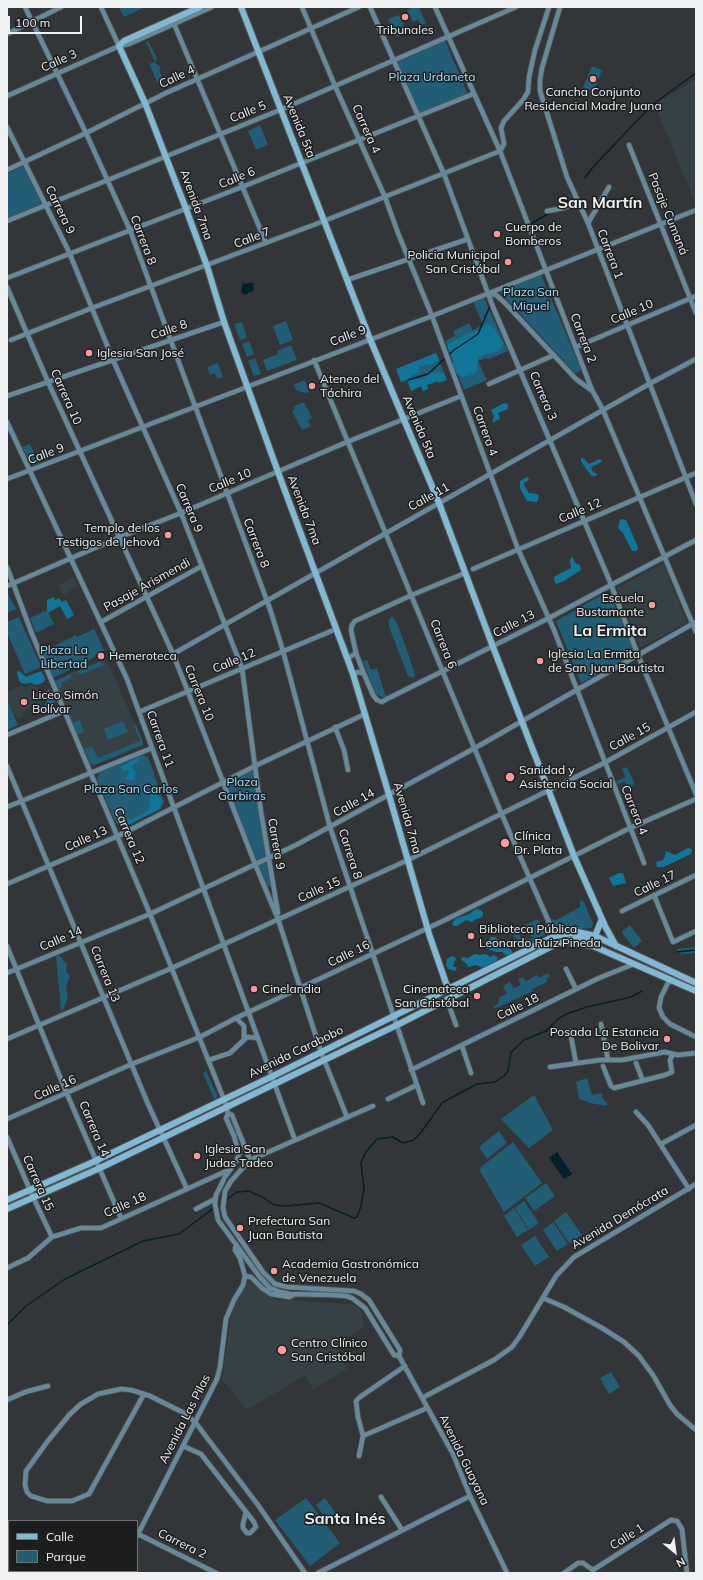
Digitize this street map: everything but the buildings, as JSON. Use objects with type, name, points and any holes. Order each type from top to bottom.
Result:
[{"type":"street","name":"Carrera 8","points":[[25,7],[86,133],[130,230],[226,494],[267,601],[283,651],[330,827],[423,1103]]},
{"type":"street","points":[[7,34],[61,7]]},
{"type":"street","points":[[101,7],[119,46]]},
{"type":"street","name":"Calle 3","points":[[173,22],[200,7]]},
{"type":"street","name":"Calle 3","points":[[7,96],[119,46],[124,41],[212,7]]},
{"type":"street","name":"Avenida 5ta","points":[[241,7],[370,339],[439,503],[574,856],[602,919],[616,946]]},
{"type":"street","name":"Carrera 4","points":[[302,7],[335,86],[385,197],[432,316],[444,352],[518,549],[549,618],[644,863]]},
{"type":"street","name":"Calle 4","points":[[7,170],[86,133],[145,103],[259,53],[358,7]]},
{"type":"street","name":"Carrera 3","points":[[370,7],[444,174],[493,307],[611,585],[638,655],[696,794]]},
{"type":"street","name":"Carrera 2","points":[[435,7],[500,151],[592,390],[603,410],[664,558],[694,623],[696,632]]},
{"type":"street","points":[[502,7],[505,12]]},
{"type":"street","name":"Calle 5","points":[[7,221],[280,110],[516,7]]},
{"type":"street","points":[[500,151],[504,144],[501,128],[504,121],[523,100],[528,92],[529,77],[549,7]]},
{"type":"street","name":"Carrera 1","points":[[560,7],[542,68],[540,91],[567,177],[588,223],[696,504]]},
{"type":"street","points":[[173,22],[266,243]]},
{"type":"street","name":"Avenida 7ma","points":[[119,46],[145,103],[186,209],[207,266],[224,322],[353,674],[427,928],[448,989]]},
{"type":"street","name":"Calle 6","points":[[7,278],[69,252],[242,187],[473,94]]},
{"type":"street","name":"Carrera 9","points":[[7,127],[69,252],[113,360],[181,513],[242,668],[278,919]]},
{"type":"street","name":"Pasaje Cumaná","points":[[629,145],[696,313]]},
{"type":"street","name":"Calle 7","points":[[10,340],[324,221],[500,151]]},
{"type":"street","points":[[588,223],[609,187]]},
{"type":"street","points":[[547,211],[564,208],[578,203]]},
{"type":"street","name":"Calle 9","points":[[7,479],[432,316],[696,210]]},
{"type":"street","points":[[347,280],[468,239]]},
{"type":"street","name":"Carrera 10","points":[[7,287],[48,382],[173,654],[278,919],[321,1052],[347,1117]]},
{"type":"street","points":[[488,293],[505,302],[576,379],[592,390]]},
{"type":"street","name":"Calle 10","points":[[576,347],[696,296]]},
{"type":"street","name":"Calle 8","points":[[7,396],[224,322]]},
{"type":"street","points":[[489,384],[554,355]]},
{"type":"street","name":"Calle 11","points":[[173,654],[315,572],[696,359]]},
{"type":"street","name":"Carrera 6","points":[[314,360],[502,815],[555,936]]},
{"type":"street","points":[[576,379],[581,378],[585,372]]},
{"type":"street","name":"Calle 10","points":[[7,586],[347,442],[461,396]]},
{"type":"street","name":"Carrera 11","points":[[7,422],[127,679],[295,1140]]},
{"type":"street","name":"Calle 12","points":[[473,569],[583,520],[696,473]]},
{"type":"street","name":"Calle 13","points":[[364,674],[373,695],[382,702],[493,647],[696,540]]},
{"type":"street","name":"Pasaje Arismendi","points":[[101,622],[202,566]]},
{"type":"street","name":"Carrera 12","points":[[7,567],[32,634],[118,836],[227,1107],[228,1114],[226,1118],[234,1136],[239,1154],[232,1168]]},
{"type":"street","points":[[364,674],[356,653],[350,630],[354,621],[465,573]]},
{"type":"street","name":"Calle 14","points":[[7,973],[150,914],[269,858],[330,827],[475,748],[694,623]]},
{"type":"street","name":"Calle 12","points":[[139,712],[336,629]]},
{"type":"street","points":[[347,659],[356,653]]},
{"type":"street","points":[[353,674],[359,672],[364,674]]},
{"type":"street","points":[[7,735],[64,711]]},
{"type":"street","name":"Calle 15","points":[[7,1039],[172,968],[408,860],[502,815],[604,763],[696,712]]},
{"type":"street","name":"Calle 13","points":[[7,884],[118,836],[255,766],[365,714]]},
{"type":"street","points":[[335,727],[344,750],[348,770]]},
{"type":"street","points":[[7,807],[152,748]]},
{"type":"street","name":"Carrera 13","points":[[7,766],[159,1129],[187,1189]]},
{"type":"street","name":"Calle 16","points":[[7,1119],[67,1094],[132,1064],[200,1037],[236,1018],[427,928],[630,828],[696,799]]},
{"type":"street","name":"Calle 17","points":[[622,911],[696,875]]},
{"type":"street","points":[[654,895],[674,942],[696,931]]},
{"type":"street","points":[[595,936],[602,919]]},
{"type":"street","name":"Avenida Carabobo","points":[[7,1200],[96,1160],[271,1077],[555,936],[578,932],[595,936],[696,983]]},
{"type":"street","name":"Avenida Carabobo","points":[[7,1208],[100,1168],[274,1085],[447,1000],[554,945],[577,938],[590,938],[595,936]]},
{"type":"street","points":[[566,942],[593,946],[696,991]]},
{"type":"street","points":[[7,946],[17,969]]},
{"type":"street","name":"Calle 18","points":[[411,1070],[576,989],[634,963]]},
{"type":"street","name":"Carrera 14","points":[[17,969],[67,1094],[121,1218]]},
{"type":"street","points":[[566,969],[576,989]]},
{"type":"street","points":[[670,979],[661,997],[659,1008],[663,1017],[670,1024],[696,1037]]},
{"type":"street","points":[[448,989],[457,994]]},
{"type":"street","points":[[447,1000],[456,1025]]},
{"type":"street","points":[[236,1018],[244,1026],[244,1038]]},
{"type":"street","points":[[601,1024],[608,1060]]},
{"type":"street","points":[[570,1031],[576,1063]]},
{"type":"street","points":[[209,1060],[235,1049],[244,1038],[251,1036],[257,1038]]},
{"type":"street","points":[[462,1046],[471,1073]]},
{"type":"street","points":[[550,1067],[576,1063],[622,1060],[665,1052],[673,1054],[696,1053]]},
{"type":"street","points":[[603,1066],[611,1086],[614,1088],[672,1072],[670,1060],[673,1054]]},
{"type":"street","points":[[636,1063],[643,1081]]},
{"type":"street","points":[[388,1099],[416,1085]]},
{"type":"street","points":[[250,1160],[373,1106]]},
{"type":"street","points":[[636,1112],[661,1144],[689,1189]]},
{"type":"street","name":"Carrera 12","points":[[228,1114],[232,1115],[250,1160]]},
{"type":"street","points":[[661,1144],[696,1125]]},
{"type":"street","name":"Carrera 15","points":[[7,1137],[33,1198],[52,1237]]},
{"type":"street","name":"Avenida Guayana","points":[[250,1160],[244,1165],[228,1185],[223,1200],[225,1217],[267,1278],[275,1284],[287,1287],[346,1290],[361,1294],[369,1300],[400,1350],[399,1356],[452,1454],[470,1496],[507,1573]]},
{"type":"street","points":[[196,1209],[215,1202],[222,1181],[232,1168]]},
{"type":"street","name":"Calle 18","points":[[7,1268],[28,1258],[52,1237],[80,1228],[101,1228],[232,1168]]},
{"type":"street","name":"Avenida Demócrata","points":[[422,1398],[494,1360],[512,1347],[559,1272],[574,1257],[696,1184]]},
{"type":"street","name":"Avenida Guayana","points":[[215,1202],[218,1220],[259,1276],[270,1288],[280,1292],[295,1294],[333,1295],[352,1298],[365,1308],[394,1355],[399,1356]]},
{"type":"street","points":[[240,1240],[236,1244],[236,1250],[245,1276],[251,1277],[271,1294],[289,1297],[295,1294]]},
{"type":"street","name":"Avenida Las Pilas","points":[[138,1535],[217,1379],[226,1319],[234,1300],[243,1285],[245,1276]]},
{"type":"street","points":[[543,1298],[564,1307],[624,1342],[639,1356],[653,1375],[670,1405],[677,1414],[696,1430]]},
{"type":"street","points":[[359,1456],[363,1436],[356,1411],[356,1401],[405,1366]]},
{"type":"street","points":[[7,1400],[25,1392],[48,1386]]},
{"type":"street","points":[[144,1394],[89,1494],[72,1501],[47,1500],[31,1496],[27,1492],[25,1485],[26,1471],[47,1442],[81,1404],[98,1394],[122,1389],[144,1394],[184,1413],[195,1422],[258,1505],[305,1573]]},
{"type":"street","points":[[363,1436],[427,1408]]},
{"type":"street","points":[[183,1446],[201,1454],[246,1512]]},
{"type":"street","points":[[318,1573],[470,1496]]},
{"type":"street","points":[[381,1497],[402,1530]]},
{"type":"street","name":"Calle 1","points":[[593,1571],[671,1520],[677,1521],[682,1529],[687,1573]]},
{"type":"street","name":"Carrera 2","points":[[138,1535],[216,1573]]},
{"type":"street","points":[[564,1573],[578,1563],[583,1563],[593,1571]]},
{"type":"shaded area","points":[[696,79],[696,204],[654,104]]},
{"type":"shaded area","points":[[251,282],[253,283],[254,290],[245,295],[241,292],[243,283],[246,284]]},
{"type":"shaded area","points":[[487,324],[491,325],[495,329],[503,343],[502,347],[497,352],[485,354],[478,358],[476,372],[469,376],[462,377],[456,373],[453,366],[448,344],[467,334],[477,331]]},
{"type":"shaded area","points":[[436,353],[439,360],[433,364],[419,367],[420,372],[410,377],[421,379],[424,378],[426,374],[439,372],[444,373],[447,380],[439,383],[438,381],[427,385],[428,389],[423,391],[421,386],[411,391],[407,380],[401,382],[396,369]]},
{"type":"shaded area","points":[[504,403],[508,404],[508,409],[498,413],[500,419],[492,423],[494,417],[491,410]]},
{"type":"shaded area","points":[[581,458],[589,464],[599,459],[602,460],[600,463],[591,467],[593,472],[597,474],[596,476],[592,476],[586,469],[581,461]]},
{"type":"shaded area","points":[[527,477],[529,480],[524,483],[524,485],[529,493],[538,494],[539,498],[537,502],[527,501],[520,488],[520,481]]},
{"type":"shaded area","points":[[620,520],[626,520],[637,545],[638,549],[636,551],[632,551],[623,533],[618,528]]},
{"type":"shaded area","points":[[571,557],[575,563],[580,565],[581,570],[564,581],[556,584],[554,580],[555,576],[571,568]]},
{"type":"shaded area","name":"Escuela Bustamante","points":[[663,564],[687,623],[640,647],[617,588]]},
{"type":"shaded area","points":[[73,577],[78,586],[63,595],[59,585]]},
{"type":"shaded area","points":[[54,597],[55,600],[59,598],[62,602],[66,600],[74,615],[67,619],[60,606],[48,613],[47,600]]},
{"type":"shaded area","points":[[99,661],[106,662],[110,667],[143,743],[142,746],[93,766],[89,764],[54,681]]},
{"type":"shaded area","points":[[18,670],[26,677],[41,671],[45,678],[44,682],[37,685],[31,683],[24,684],[20,682],[17,673]]},
{"type":"shaded area","name":"Liceo Simón Bolívar","points":[[32,684],[33,687],[37,687],[39,690],[40,693],[37,696],[43,705],[33,710],[32,708],[23,712],[23,717],[19,719],[16,715],[14,716],[9,704],[7,705],[7,692],[22,685],[24,688]]},
{"type":"shaded area","points":[[49,689],[55,702],[52,708],[48,711],[45,705],[47,701],[45,693]]},
{"type":"shaded area","points":[[140,757],[139,760],[131,767],[135,772],[135,780],[127,780],[126,778],[129,772],[127,770],[122,771],[121,766]]},
{"type":"shaded area","points":[[152,783],[155,786],[154,792],[163,800],[159,809],[125,827],[117,824],[116,820],[120,816],[130,820],[150,809],[149,800],[151,794],[149,785]]},
{"type":"shaded area","points":[[688,848],[692,849],[691,854],[663,867],[657,867],[656,862],[663,860],[666,851],[675,855]]},
{"type":"shaded area","points":[[619,873],[623,873],[626,883],[613,886],[609,878]]},
{"type":"shaded area","points":[[476,909],[481,910],[483,916],[472,922],[466,920],[457,926],[452,924],[455,919],[469,914]]},
{"type":"shaded area","points":[[491,937],[495,937],[504,947],[509,947],[512,954],[507,956],[502,952],[487,949],[485,944]]},
{"type":"shaded area","points":[[476,954],[486,954],[490,957],[494,955],[498,958],[494,964],[483,968],[476,965],[468,967],[467,964],[461,960],[462,957],[468,958]]},
{"type":"shaded area","points":[[452,956],[456,958],[453,966],[457,968],[455,971],[448,969],[446,965],[447,959]]},
{"type":"shaded area","points":[[557,1152],[572,1174],[564,1179],[549,1158]]},
{"type":"shaded area","name":"Centro Clínico San Cristóbal","points":[[248,1281],[276,1300],[353,1304],[362,1311],[364,1327],[336,1346],[347,1369],[313,1389],[305,1375],[247,1410],[222,1380],[231,1317],[235,1304]]},
{"type":"green space","points":[[145,7],[124,17],[119,8]]},
{"type":"green space","points":[[419,7],[426,23],[421,25],[418,20],[413,22],[407,10]]},
{"type":"green space","points":[[399,15],[404,26],[398,29],[401,35],[396,37],[388,19]]},
{"type":"green space","name":"Plaza Urdaneta","points":[[445,40],[468,95],[418,115],[396,62]]},
{"type":"green space","points":[[148,41],[157,58],[155,62],[146,42]]},
{"type":"green space","points":[[155,62],[161,67],[159,71],[164,81],[158,84],[149,64]]},
{"type":"green space","name":"Cancha Conjunto Residencial Madre Juana","points":[[592,66],[602,70],[594,91],[583,88]]},
{"type":"green space","points":[[260,125],[268,145],[256,150],[248,131]]},
{"type":"green space","points":[[23,166],[42,204],[7,218],[7,174]]},
{"type":"green space","name":"Plaza San Miguel","points":[[541,275],[581,369],[579,372],[575,373],[500,292]]},
{"type":"green space","points":[[484,298],[508,351],[489,359],[486,358],[478,361],[487,380],[464,390],[445,341],[455,336],[453,331],[469,323],[473,330],[483,325],[473,302]]},
{"type":"green space","points":[[286,321],[293,340],[280,345],[273,326]]},
{"type":"green space","points":[[242,322],[247,338],[240,340],[234,324]]},
{"type":"green space","points":[[249,341],[254,354],[247,357],[242,344]]},
{"type":"green space","points":[[291,345],[297,360],[267,371],[263,360],[278,354],[277,351]]},
{"type":"green space","points":[[436,353],[447,380],[439,383],[438,381],[427,385],[428,389],[423,391],[421,386],[411,391],[407,380],[401,382],[396,369]]},
{"type":"green space","points":[[255,358],[261,374],[254,376],[248,361]]},
{"type":"green space","points":[[218,363],[223,377],[217,379],[215,373],[210,375],[207,367]]},
{"type":"green space","points":[[305,380],[309,392],[305,393],[296,390],[293,385]]},
{"type":"green space","points":[[304,402],[312,418],[308,420],[311,426],[302,430],[292,411],[295,409],[294,406]]},
{"type":"green space","points":[[30,444],[39,463],[33,465],[30,463],[22,447]]},
{"type":"green space","points":[[7,592],[16,609],[7,613]]},
{"type":"green space","points":[[605,595],[611,597],[635,653],[581,683],[556,621],[600,596]]},
{"type":"green space","points":[[47,610],[54,624],[36,633],[30,618]]},
{"type":"green space","points":[[19,617],[41,667],[25,674],[7,633],[7,622]]},
{"type":"green space","points":[[393,617],[397,623],[409,656],[415,675],[413,678],[408,676],[389,627],[389,620]]},
{"type":"green space","name":"Plaza La Libertad","points":[[94,629],[104,650],[94,656],[95,657],[53,678],[42,652],[76,635],[77,637]]},
{"type":"green space","points":[[367,660],[371,670],[377,668],[386,697],[383,698],[375,693],[363,661]]},
{"type":"green space","points":[[99,662],[106,664],[80,675],[78,672],[71,675],[72,678],[61,683],[62,687],[58,689],[55,681]]},
{"type":"green space","points":[[9,704],[18,725],[7,730],[7,705]]},
{"type":"green space","points":[[67,707],[73,723],[80,720],[84,732],[77,735],[66,708]]},
{"type":"green space","points":[[123,721],[128,732],[108,740],[104,729]]},
{"type":"green space","points":[[136,725],[143,743],[142,745],[94,765],[90,763],[85,749],[92,746],[98,758],[140,741],[134,726]]},
{"type":"green space","name":"Plaza San Carlos","points":[[142,755],[148,757],[164,802],[161,809],[123,827],[114,819],[97,779],[100,772]]},
{"type":"green space","name":"Plaza Garbiras","points":[[255,766],[273,885],[265,888],[223,782]]},
{"type":"green space","points":[[627,767],[635,784],[627,788],[625,781],[617,785],[616,781],[626,777],[622,769]]},
{"type":"green space","points":[[580,900],[584,902],[593,924],[592,928],[555,930],[551,919],[556,920],[580,907]]},
{"type":"green space","points":[[538,919],[546,934],[536,939],[531,936],[525,925]]},
{"type":"green space","points":[[630,925],[642,941],[634,948],[621,932]]},
{"type":"green space","points":[[517,930],[522,940],[533,938],[535,942],[521,949],[512,932]]},
{"type":"green space","points":[[696,947],[696,953],[680,954],[676,949]]},
{"type":"green space","points":[[59,955],[67,964],[66,971],[70,976],[66,987],[68,998],[63,1010],[61,1011],[56,956]]},
{"type":"green space","points":[[548,973],[550,977],[546,979],[547,982],[532,989],[533,991],[494,1009],[494,1006],[497,1005],[500,997],[507,994],[503,986],[510,982],[514,988],[521,985],[518,979],[523,977],[526,981],[537,975],[539,978]]},
{"type":"green space","points":[[206,1071],[217,1098],[214,1099],[203,1073]]},
{"type":"green space","points":[[587,1078],[592,1095],[602,1093],[602,1098],[607,1103],[607,1106],[590,1103],[579,1099],[576,1082]]},
{"type":"green space","points":[[534,1095],[553,1130],[529,1148],[501,1119]]},
{"type":"green space","points":[[499,1131],[507,1143],[487,1159],[479,1147]]},
{"type":"green space","points":[[513,1142],[542,1183],[504,1212],[480,1171],[481,1167]]},
{"type":"green space","points":[[546,1183],[555,1196],[534,1211],[525,1198]]},
{"type":"green space","points":[[524,1201],[539,1223],[529,1230],[515,1208]]},
{"type":"green space","points":[[514,1208],[528,1230],[517,1237],[504,1216]]},
{"type":"green space","points":[[566,1212],[582,1235],[569,1243],[554,1221]]},
{"type":"green space","points":[[553,1222],[568,1244],[557,1251],[543,1230]]},
{"type":"green space","points":[[535,1236],[549,1257],[535,1266],[521,1245]]},
{"type":"green space","points":[[611,1372],[620,1387],[609,1394],[600,1378]]},
{"type":"green space","points":[[306,1498],[340,1543],[310,1566],[275,1520]]},
{"type":"green space","points":[[325,1498],[337,1515],[328,1521],[316,1505]]},
{"type":"waterway","points":[[585,178],[593,167],[652,105],[696,73]]},
{"type":"waterway","points":[[531,224],[549,213]]},
{"type":"waterway","points":[[408,380],[428,374],[454,350],[478,334],[490,306]]},
{"type":"waterway","points":[[677,952],[696,950]]},
{"type":"waterway","points":[[226,1200],[237,1192],[249,1191],[264,1198],[274,1205],[286,1206],[319,1203],[354,1218],[357,1217],[361,1206],[364,1189],[361,1163],[365,1153],[377,1139],[393,1137],[403,1143],[414,1140],[442,1103],[477,1084],[495,1082],[504,1076],[508,1071],[511,1052],[524,1040],[546,1031],[559,1018],[569,1013],[587,1007],[631,997],[642,991]]},
{"type":"waterway","points":[[7,1325],[26,1306],[65,1279],[143,1241],[179,1234],[214,1208]]},
{"type":"place","name":"Tribunales","points":[[405,17]]},
{"type":"place","name":"Cancha Conjunto Residencial Madre Juana","points":[[593,79]]},
{"type":"place","name":"Cuerpo de Bomberos","points":[[497,234]]},
{"type":"place","name":"Policia Municipal San Cristóbal","points":[[508,262]]},
{"type":"place","name":"Iglesia San José","points":[[89,353]]},
{"type":"place","name":"Ateneo del Táchira","points":[[312,386]]},
{"type":"place","name":"Templo de los Testigos de Jehová","points":[[168,535]]},
{"type":"place","name":"Escuela Bustamante","points":[[652,605]]},
{"type":"place","name":"Hemeroteca","points":[[101,656]]},
{"type":"place","name":"Iglesia La Ermita de San Juan Bautista","points":[[540,661]]},
{"type":"place","name":"Liceo Simón Bolívar","points":[[24,702]]},
{"type":"place","name":"Sanidad y Asistencia Social","points":[[510,777]]},
{"type":"place","name":"Clínica Dr. Plata","points":[[505,843]]},
{"type":"place","name":"Biblioteca Pública Leonardo Ruiz Pineda","points":[[471,936]]},
{"type":"place","name":"Cinelandia","points":[[254,989]]},
{"type":"place","name":"Cinemateca San Cristóbal","points":[[477,996]]},
{"type":"place","name":"Posada La Estancia De Bolivar","points":[[667,1039]]},
{"type":"place","name":"Iglesia San Judas Tadeo","points":[[197,1156]]},
{"type":"place","name":"Prefectura San Juan Bautista","points":[[240,1228]]},
{"type":"place","name":"Academia Gastronómica de Venezuela","points":[[274,1271]]},
{"type":"place","name":"Centro Clínico San Cristóbal","points":[[282,1350]]},
{"type":"district","name":"San Martín","points":[[600,203]]},
{"type":"district","name":"La Ermita","points":[[610,631]]},
{"type":"district","name":"Santa Inés","points":[[345,1519]]}]
